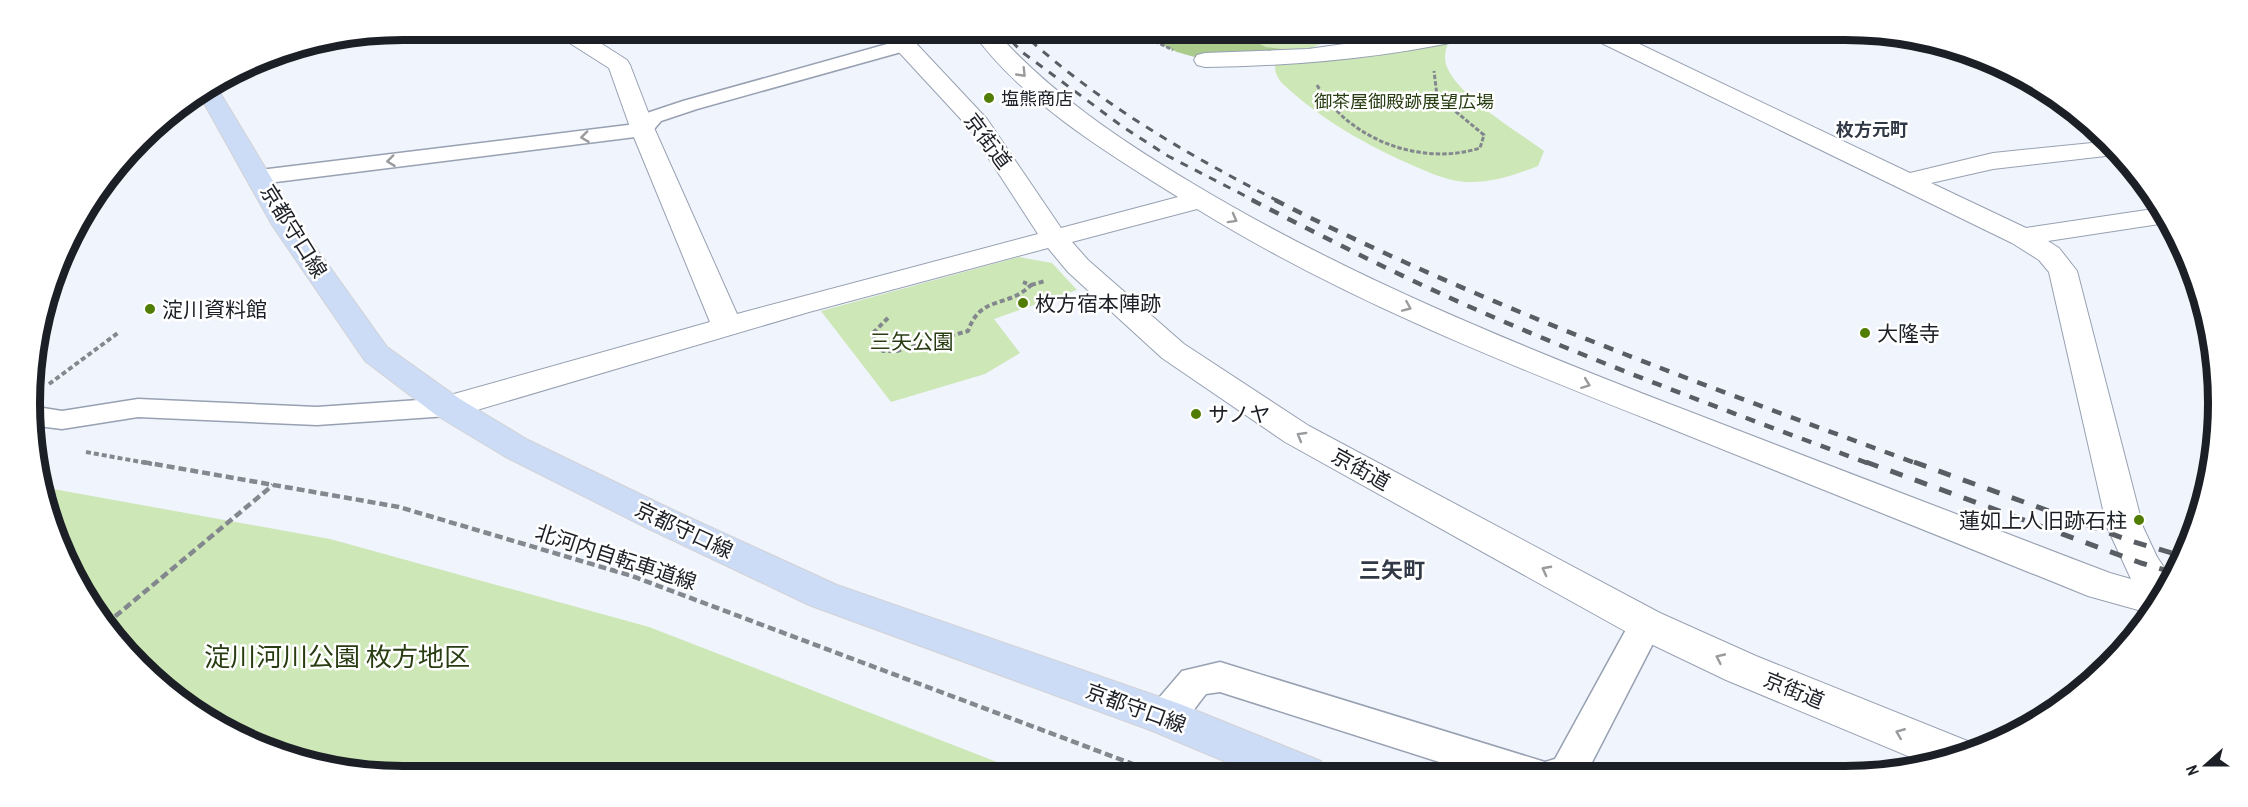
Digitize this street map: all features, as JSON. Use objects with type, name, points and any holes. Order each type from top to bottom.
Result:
[{"type":"main road","name":"京都守口線","points":[[211,96],[286,225],[376,354],[448,407],[516,448],[660,519],[823,595],[1165,717],[1283,766]]},
{"type":"street","points":[[580,40],[619,65],[643,130],[727,327]]},
{"type":"street","name":"京街道","points":[[896,40],[978,124],[999,152],[1054,238],[1078,266],[1173,351],[1297,434],[1646,624],[1741,668],[1946,752]]},
{"type":"street","points":[[991,40],[1030,81],[1102,138],[1198,200],[1357,286],[1546,368],[2102,586],[2150,599]]},
{"type":"street","points":[[1205,60],[1259,60],[1419,40]]},
{"type":"street","points":[[1620,40],[2022,237],[2049,254],[2063,271],[2125,527],[2141,563],[2157,588]]},
{"type":"street","points":[[1908,182],[1993,161],[2103,149]]},
{"type":"street","points":[[448,407],[727,327],[1198,200]]},
{"type":"street","points":[[2022,237],[2155,217]]},
{"type":"lane","points":[[260,177],[643,130],[654,117],[884,40]]},
{"type":"lane","points":[[41,417],[62,420],[138,408],[317,416],[448,407]]},
{"type":"lane","points":[[1571,766],[1646,624]]},
{"type":"lane","points":[[1165,717],[1195,681],[1220,677],[1505,766]]},
{"type":"path","points":[[1152,40],[1177,52],[1205,60]]},
{"type":"path","points":[[1327,53],[1313,63],[1315,80],[1324,99],[1351,125],[1418,154],[1465,154],[1480,148],[1484,135],[1437,96],[1437,83],[1432,67],[1433,40]]},
{"type":"path","points":[[890,316],[874,332],[874,343],[883,351],[897,351],[968,331],[971,318],[981,307],[1012,300],[1027,291],[1031,285],[1020,280]]},
{"type":"path","points":[[50,383],[118,333]]},
{"type":"path","name":"北河内自転車道線","points":[[74,450],[399,507],[632,576],[1138,766]]},
{"type":"path","points":[[112,619],[273,485]]},
{"type":"green space","points":[[1152,40],[1252,40],[1266,47],[1289,50],[1205,60],[1177,52]]},
{"type":"green space","points":[[1249,40],[1328,40],[1301,51],[1280,50]]},
{"type":"green space","points":[[1350,40],[1407,40],[1327,53]]},
{"type":"green space","name":"御茶屋御殿跡展望広場","points":[[1449,40],[1445,60],[1454,78],[1463,90],[1490,113],[1544,151],[1538,166],[1494,180],[1476,182],[1452,180],[1439,176],[1396,158],[1345,131],[1299,98],[1282,83],[1276,72],[1276,62]]},
{"type":"green space","name":"三矢公園","points":[[1019,257],[1052,263],[1077,290],[994,319],[1020,353],[985,374],[891,402],[821,311]]},
{"type":"green space","name":"淀川河川公園 枚方地区","points":[[51,489],[330,539],[649,627],[1007,766],[380,766],[333,760],[310,754],[265,739],[222,718],[183,691],[147,660],[116,624],[89,585],[68,542]]},
{"type":"railway","points":[[1011,40],[1022,52],[1123,127],[1168,156],[1255,201]]},
{"type":"railway","points":[[1030,40],[1079,80],[1142,124],[1278,201]]},
{"type":"railway","points":[[1252,200],[1386,268],[1517,327],[1668,388],[1870,464]]},
{"type":"railway","points":[[1275,200],[1353,238],[1512,309],[1674,373],[1918,464]]},
{"type":"railway","points":[[1866,462],[2167,571]]},
{"type":"railway","points":[[1914,462],[2131,541],[2175,554]]},
{"type":"place","name":"塩熊商店","points":[[989,98]]},
{"type":"place","name":"枚方宿本陣跡","points":[[1023,303]]},
{"type":"place","name":"淀川資料館","points":[[150,309]]},
{"type":"place","name":"大隆寺","points":[[1865,333]]},
{"type":"place","name":"サノヤ","points":[[1196,414]]},
{"type":"place","name":"蓮如上人旧跡石柱","points":[[2139,520]]},
{"type":"district","name":"枚方元町","points":[[1872,129]]},
{"type":"district","name":"三矢町","points":[[1392,570]]}]
